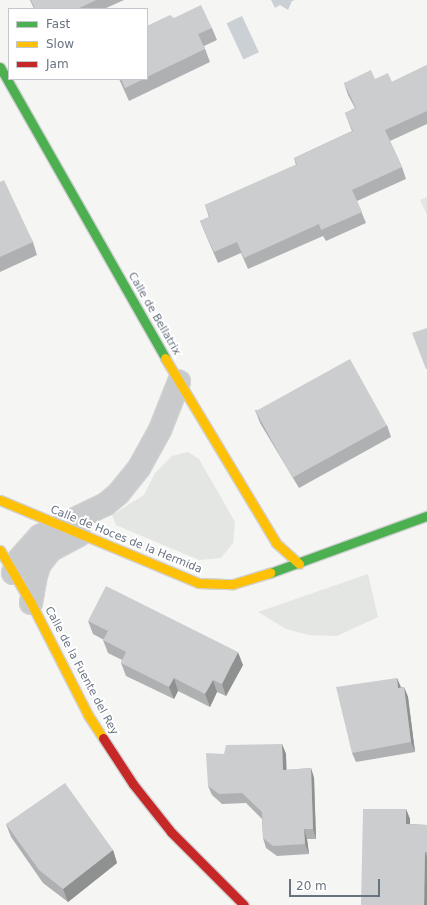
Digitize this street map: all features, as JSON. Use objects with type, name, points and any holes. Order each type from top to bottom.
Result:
[{"type":"street","name":"Calle de Bellatrix","points":[[0,68],[179,382],[276,543],[298,564]]},
{"type":"street","points":[[13,573],[27,549],[40,536],[106,504],[128,483],[160,430],[179,382]]},
{"type":"street","name":"Calle de Hoces de la Hermida","points":[[0,500],[59,527],[198,583],[233,584],[298,564],[427,516]]},
{"type":"street","points":[[30,603],[40,564],[52,550],[79,535]]},
{"type":"street","name":"Calle de la Fuente del Rey","points":[[0,550],[30,603],[88,715],[132,784],[171,832],[244,905]]},
{"type":"shaded area","points":[[271,0],[295,0],[292,1],[288,10],[280,5],[275,8]]},
{"type":"shaded area","points":[[242,16],[259,52],[243,59],[227,23]]},
{"type":"shaded area","points":[[427,197],[427,215],[420,200]]},
{"type":"shaded area","points":[[188,452],[199,459],[235,522],[233,543],[221,558],[199,560],[116,525],[112,515],[144,495],[155,473],[172,456]]},
{"type":"shaded area","points":[[368,574],[378,617],[337,636],[309,635],[286,629],[258,612]]},
{"type":"building","points":[[31,0],[96,0],[79,8],[35,8]]},
{"type":"building","points":[[201,5],[212,28],[198,34],[205,49],[148,77],[148,26],[170,15],[174,18]]},
{"type":"building","points":[[427,65],[427,111],[385,130],[402,167],[352,190],[362,212],[321,230],[319,224],[244,258],[237,242],[214,252],[200,221],[210,217],[205,205],[297,164],[294,158],[353,131],[345,113],[356,108],[344,83],[371,70],[375,79],[388,73],[392,82]]},
{"type":"building","points":[[121,80],[142,80],[125,88]]},
{"type":"building","points":[[4,180],[33,242],[0,257],[0,182]]},
{"type":"building","points":[[427,328],[427,369],[426,369],[412,333]]},
{"type":"building","points":[[350,359],[387,425],[292,478],[256,411]]},
{"type":"building","points":[[106,586],[238,652],[222,684],[213,680],[205,694],[174,678],[169,687],[121,663],[126,652],[103,640],[108,631],[88,621]]},
{"type":"building","points":[[397,678],[398,688],[404,687],[411,742],[352,753],[336,687]]},
{"type":"building","points":[[282,744],[283,770],[311,768],[313,829],[304,829],[305,844],[273,846],[263,838],[262,812],[242,793],[219,794],[208,786],[206,753],[224,754],[226,745]]},
{"type":"building","points":[[65,783],[113,850],[63,889],[39,870],[6,824]]},
{"type":"building","points":[[363,809],[406,809],[406,824],[427,825],[424,905],[361,905]]},
{"type":"traffic: fast","points":[[0,67],[165,358]]},
{"type":"traffic: fast","points":[[270,573],[427,516]]},
{"type":"traffic: slow","points":[[165,358],[276,543],[299,564]]},
{"type":"traffic: slow","points":[[0,500],[198,583],[233,584],[270,573]]},
{"type":"traffic: slow","points":[[0,550],[31,603],[88,715],[103,738]]},
{"type":"traffic: jam","points":[[103,738],[133,784],[171,832],[244,905]]}]
